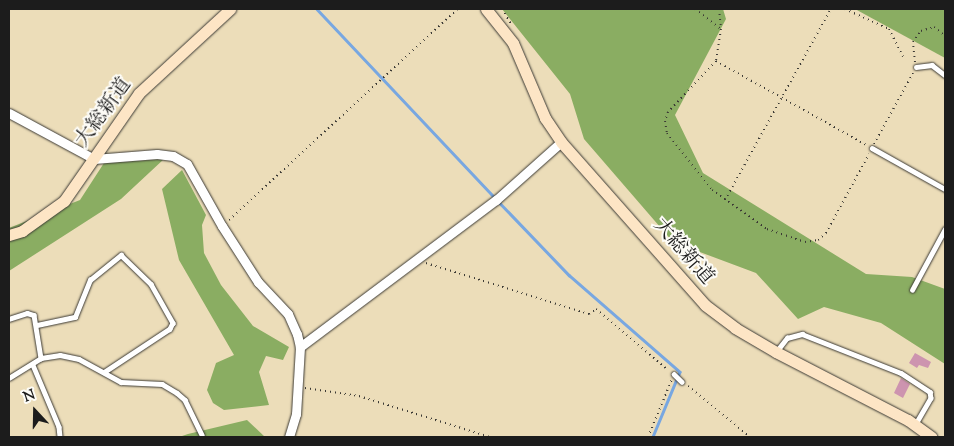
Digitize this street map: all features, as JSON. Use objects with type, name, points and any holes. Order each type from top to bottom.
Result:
[{"type":"street","name":"大総新道","points":[[10,232],[40,220],[64,201],[94,159],[107,135],[139,93],[230,9]]},
{"type":"street","name":"大総新道","points":[[486,9],[513,43],[545,118],[561,142],[706,305],[735,328],[915,426],[931,437]]},
{"type":"street","points":[[9,113],[94,159],[131,154],[173,156],[187,164],[222,226],[258,282],[288,314],[300,347],[296,414],[289,437]]},
{"type":"street","points":[[300,347],[496,200],[561,142]]},
{"type":"lane","points":[[916,67],[932,66],[945,75]]},
{"type":"lane","points":[[872,148],[945,189]]},
{"type":"lane","points":[[912,290],[945,229]]},
{"type":"lane","points":[[37,325],[75,317],[90,280],[121,255],[151,284],[173,323],[170,329],[105,372]]},
{"type":"lane","points":[[9,319],[27,313],[34,315],[41,358]]},
{"type":"lane","points":[[776,352],[795,334],[807,335],[901,373],[930,392],[931,398],[915,426]]},
{"type":"lane","points":[[9,378],[33,365],[41,358],[60,355],[79,359],[122,382],[162,384],[177,393],[185,400],[202,435]]},
{"type":"lane","points":[[33,365],[60,435],[64,437]]},
{"type":"lane","points":[[674,375],[682,382]]},
{"type":"path","points":[[222,226],[458,9]]},
{"type":"path","points":[[502,9],[514,28]]},
{"type":"path","points":[[695,9],[721,29]]},
{"type":"path","points":[[719,9],[721,29],[716,61],[668,112],[665,121],[676,149],[712,190],[767,229],[812,242],[826,233],[916,67],[913,42],[916,36],[934,27],[945,36]]},
{"type":"path","points":[[725,200],[831,9]]},
{"type":"path","points":[[845,9],[888,29],[903,57]]},
{"type":"path","points":[[716,61],[872,148]]},
{"type":"path","points":[[417,260],[589,314],[596,309],[674,375],[648,437]]},
{"type":"path","points":[[682,382],[750,437]]},
{"type":"path","points":[[298,387],[359,396],[490,437]]},
{"type":"green space","points":[[502,9],[723,9],[726,19],[675,115],[703,173],[866,274],[912,277],[945,289],[945,364],[881,323],[824,307],[798,319],[756,273],[673,242],[584,139],[570,94]]},
{"type":"green space","points":[[855,9],[945,9],[945,58]]},
{"type":"green space","points":[[164,159],[121,199],[9,271],[9,228],[80,200],[104,163]]},
{"type":"green space","points":[[182,170],[206,215],[202,225],[204,253],[221,285],[253,326],[289,347],[283,360],[266,356],[259,372],[269,405],[224,410],[213,403],[207,390],[216,363],[234,355],[179,260],[162,189]]},
{"type":"green space","points":[[247,420],[265,437],[179,437],[188,434]]},
{"type":"building","points":[[915,353],[931,362],[928,368],[919,365],[917,368],[909,363]]},
{"type":"building","points":[[901,378],[910,384],[903,398],[894,393]]},
{"type":"waterway","points":[[317,9],[494,197]]},
{"type":"waterway","points":[[498,201],[569,275],[680,372],[653,437]]}]
